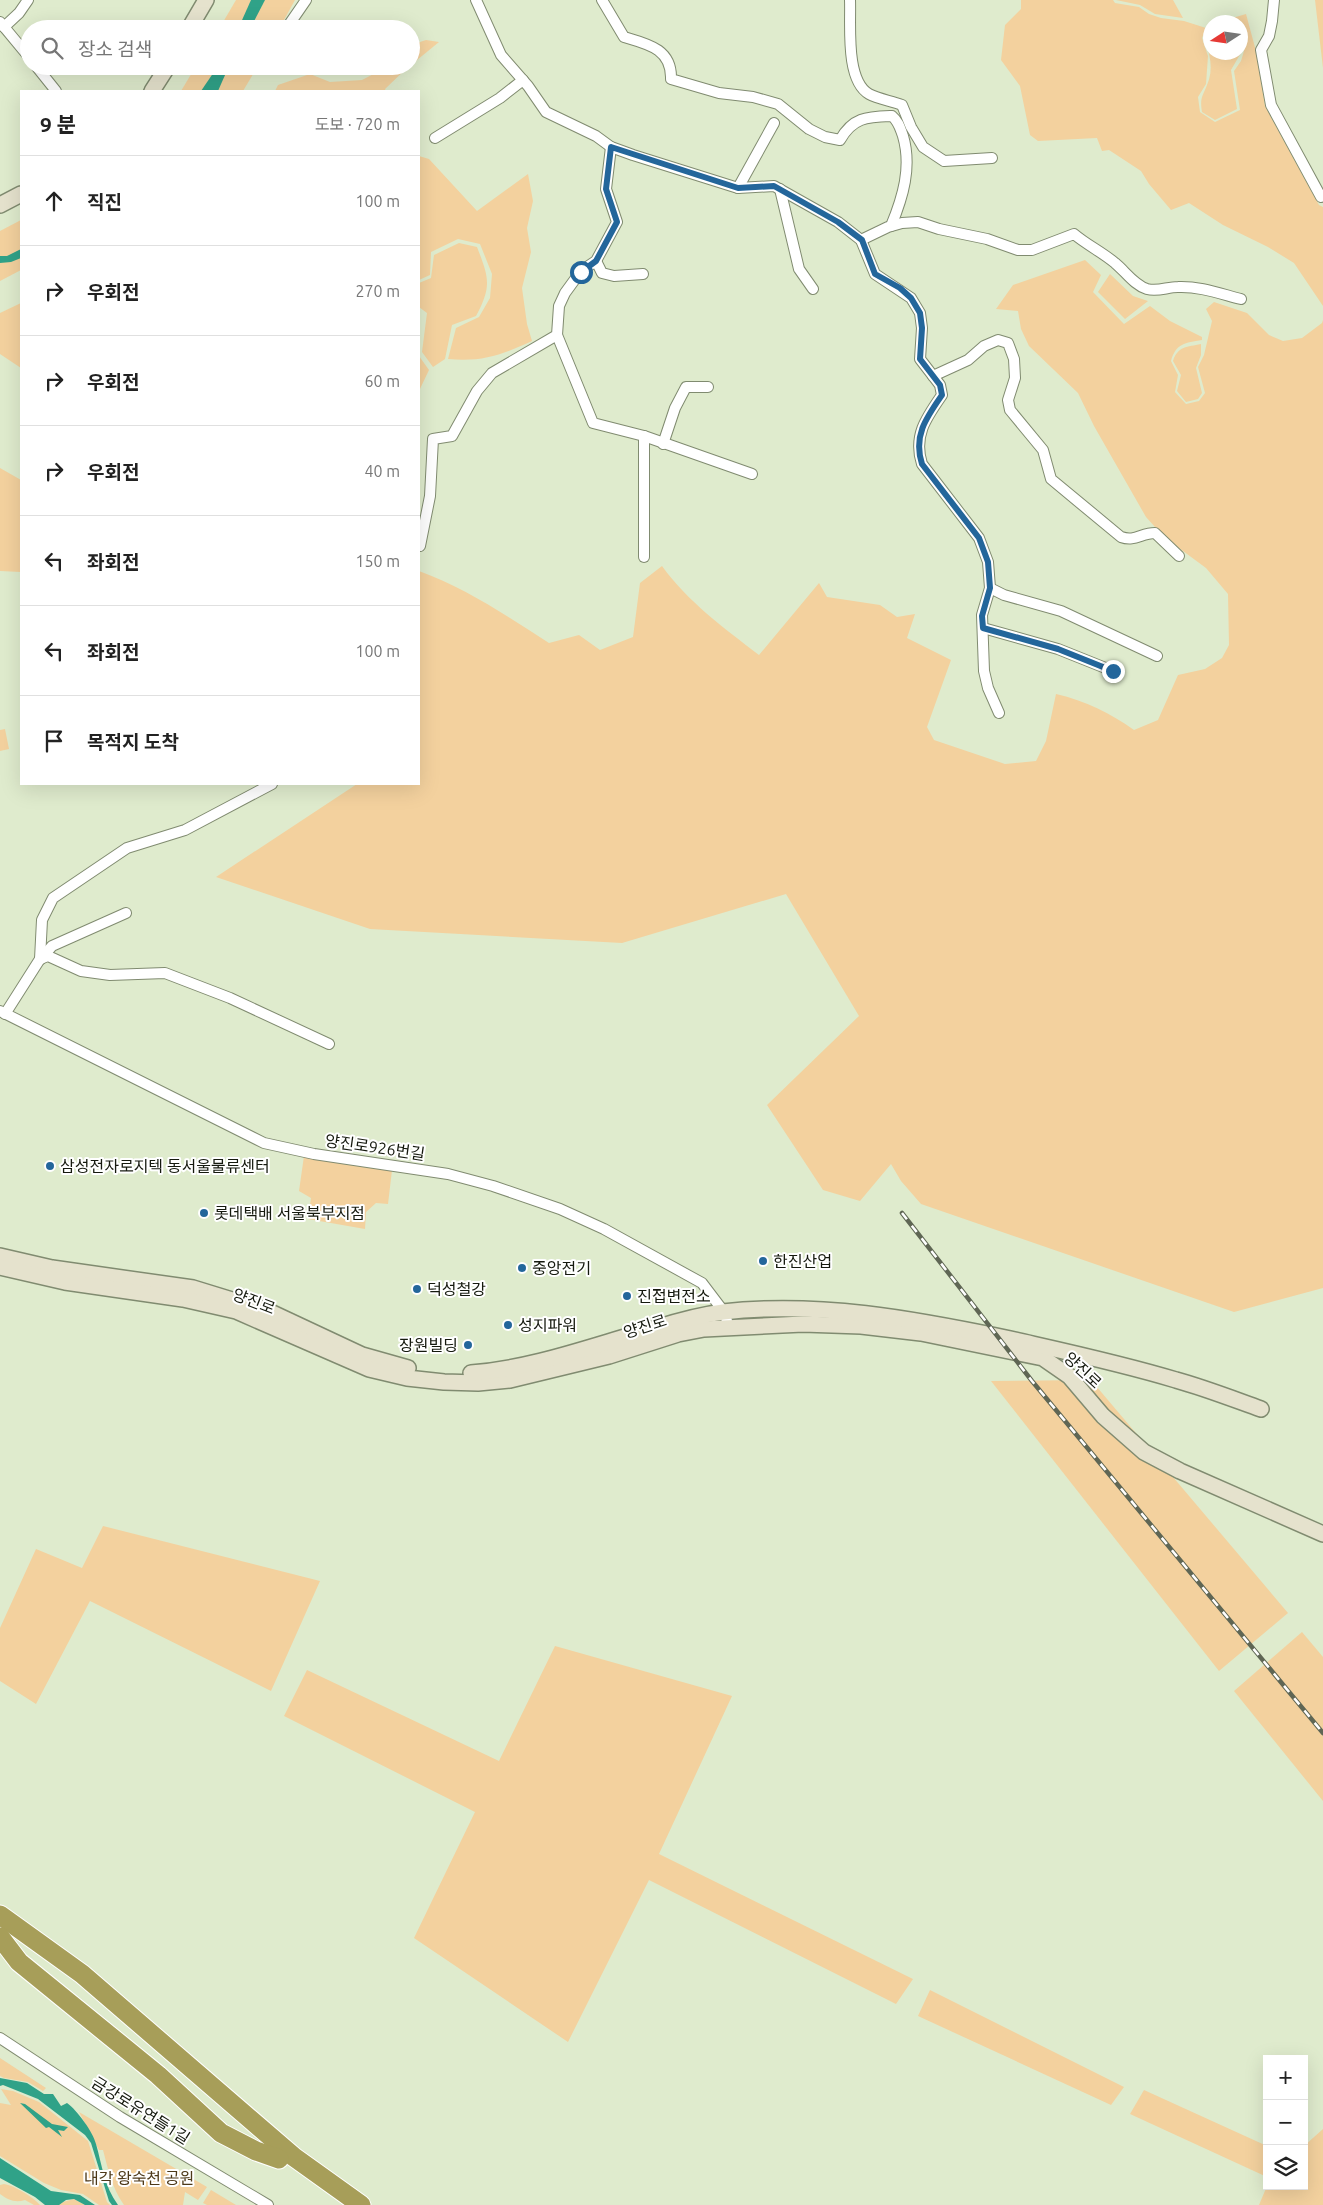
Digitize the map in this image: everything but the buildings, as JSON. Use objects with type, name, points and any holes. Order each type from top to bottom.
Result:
[{"type":"highway","points":[[0,1915],[82,1974],[294,2157],[361,2205]]},
{"type":"highway","points":[[0,1930],[95,2000],[279,2159],[340,2205]]},
{"type":"highway","points":[[0,1936],[19,1962],[158,2075],[221,2133],[256,2151],[279,2159]]},
{"type":"main road","points":[[194,20],[206,0]]},
{"type":"main road","points":[[153,90],[162,75]]},
{"type":"main road","points":[[0,205],[20,195]]},
{"type":"main road","name":"양진로","points":[[0,1256],[52,1268],[193,1288],[268,1311],[362,1355],[396,1366],[433,1372],[472,1374],[517,1368],[694,1317],[724,1312],[799,1308],[899,1318],[954,1327],[1114,1362],[1179,1380],[1261,1409]]},
{"type":"main road","name":"양진로","points":[[0,1267],[65,1282],[183,1298],[236,1311],[369,1369],[407,1378],[444,1382],[478,1383],[510,1380],[609,1356],[678,1334],[729,1327],[803,1324],[862,1326],[921,1333],[1043,1358],[1069,1376],[1102,1416],[1144,1452],[1323,1534]]},
{"type":"main road","name":"양진로","points":[[1052,1349],[1105,1406],[1146,1442],[1182,1461],[1323,1523]]},
{"type":"street","points":[[20,47],[2,24],[19,13],[28,0]]},
{"type":"street","points":[[292,20],[306,0]]},
{"type":"street","points":[[476,0],[501,55],[523,80],[546,112],[596,136],[611,147],[738,188],[774,186],[780,189],[838,222],[862,240],[875,274],[900,288],[911,298],[920,313],[922,328],[920,359],[940,385],[942,395],[927,416],[920,433],[917,450],[922,464],[979,538],[988,562],[990,588],[982,616],[984,671],[988,688],[999,713]]},
{"type":"street","points":[[602,0],[624,36],[652,45],[667,59],[671,69],[671,79],[719,93],[753,97],[778,104],[809,129],[825,137],[840,140],[845,131],[856,122],[868,117],[892,116],[898,122],[901,131],[908,166],[899,208],[891,226]]},
{"type":"street","points":[[850,0],[853,70],[859,84],[869,94],[902,105],[911,127],[923,147],[944,161],[992,158]]},
{"type":"street","points":[[1274,0],[1272,21],[1268,36],[1261,50],[1271,105],[1321,197]]},
{"type":"street","points":[[43,75],[55,90]]},
{"type":"street","points":[[435,138],[500,98],[523,80]]},
{"type":"street","points":[[738,188],[774,123]]},
{"type":"street","points":[[611,147],[606,189],[617,222],[596,261],[581,272],[559,306],[557,335],[593,423],[644,436],[752,474]]},
{"type":"street","points":[[780,189],[799,269],[813,289]]},
{"type":"street","points":[[862,240],[891,226],[918,222],[939,229],[987,239],[1018,250],[1032,250],[1074,234],[1087,245],[1114,262],[1132,280],[1146,289],[1196,288],[1241,299]]},
{"type":"street","points":[[596,261],[602,273],[614,276],[643,274]]},
{"type":"street","points":[[420,546],[430,496],[433,439],[452,436],[477,391],[492,373],[557,335]]},
{"type":"street","points":[[933,376],[968,360],[984,346],[998,340],[1008,343],[1014,359],[1015,378],[1008,400],[1010,410],[1043,450],[1051,479],[1121,537],[1128,540],[1138,538],[1146,533],[1155,533],[1179,556]]},
{"type":"street","points":[[663,444],[675,408],[686,387],[708,387]]},
{"type":"street","points":[[644,436],[644,557]]},
{"type":"street","points":[[990,588],[1004,595],[1061,611],[1157,656]]},
{"type":"street","points":[[983,628],[1058,649],[1113,671]]},
{"type":"street","points":[[40,959],[42,920],[53,898],[127,848],[185,830],[270,785]]},
{"type":"street","points":[[2,1012],[40,959],[52,946],[126,914]]},
{"type":"street","points":[[40,959],[48,956],[81,971],[110,975],[165,973],[230,998],[329,1044]]},
{"type":"street","name":"양진로926번길","points":[[2,1012],[264,1143],[314,1154],[448,1174],[493,1186],[560,1209],[604,1230],[702,1283],[724,1312],[729,1327]]},
{"type":"street","name":"금강로유연들1길","points":[[0,2038],[120,2117],[268,2205]]},
{"type":"green space","points":[[236,0],[295,0],[284,20],[224,20]]},
{"type":"green space","points":[[1021,0],[1113,0],[1115,3],[1139,7],[1149,14],[1161,18],[1184,21],[1203,27],[1203,60],[1208,60],[1206,84],[1198,97],[1200,112],[1215,122],[1240,110],[1234,71],[1241,60],[1248,60],[1248,21],[1256,51],[1265,106],[1319,205],[1323,207],[1323,306],[1294,263],[1268,247],[1223,225],[1189,203],[1171,210],[1149,184],[1141,171],[1109,150],[1102,151],[1097,138],[1038,141],[1030,135],[1020,86],[1001,60],[1005,25],[1021,9]]},
{"type":"green space","points":[[1116,0],[1173,0],[1183,18],[1155,14],[1140,5]]},
{"type":"green space","points":[[1315,0],[1323,0],[1323,68]]},
{"type":"green space","points":[[426,40],[439,42],[420,58],[420,42]]},
{"type":"green space","points":[[1210,60],[1237,60],[1231,70],[1237,109],[1215,120],[1202,112],[1201,107],[1211,67]]},
{"type":"green space","points":[[191,75],[253,75],[244,90],[182,90]]},
{"type":"green space","points":[[307,75],[312,75],[330,82],[362,80],[372,75],[400,75],[386,90],[276,90],[278,85]]},
{"type":"green space","points":[[420,156],[429,159],[477,211],[528,174],[533,201],[527,228],[531,252],[522,288],[527,324],[532,341],[492,356],[460,360],[448,359],[456,328],[479,317],[490,298],[492,274],[480,244],[458,239],[431,252],[430,275],[420,280]]},
{"type":"green space","points":[[20,221],[20,271],[0,281],[0,231]]},
{"type":"green space","points":[[459,243],[477,247],[486,275],[487,289],[476,316],[452,325],[445,359],[433,367],[422,352],[427,313],[420,308],[420,283],[431,278],[434,255]]},
{"type":"green space","points":[[1085,260],[1101,275],[1093,292],[1124,324],[1150,306],[1170,321],[1202,337],[1202,340],[1186,343],[1179,347],[1171,361],[1178,375],[1175,392],[1186,404],[1199,401],[1205,393],[1198,367],[1204,355],[1212,321],[1206,309],[1214,302],[1247,313],[1269,335],[1283,341],[1302,338],[1322,323],[1323,320],[1323,1288],[1234,1312],[921,1204],[901,1181],[891,1164],[860,1201],[823,1190],[767,1105],[859,1016],[786,894],[622,943],[370,929],[216,877],[355,785],[420,785],[420,571],[470,594],[549,643],[579,635],[600,650],[633,637],[640,583],[662,566],[695,603],[759,655],[819,583],[827,597],[880,605],[897,617],[915,614],[907,638],[951,660],[927,727],[934,740],[1005,764],[1036,761],[1046,741],[1056,694],[1097,708],[1134,730],[1158,720],[1178,675],[1205,669],[1222,658],[1229,645],[1228,594],[1206,568],[1164,537],[1146,517],[1094,426],[1078,393],[1029,346],[1021,329],[1018,311],[996,309],[1013,285]]},
{"type":"green space","points":[[1110,274],[1133,296],[1148,301],[1125,319],[1098,292]]},
{"type":"green space","points":[[20,303],[20,367],[0,354],[0,313]]},
{"type":"green space","points":[[1201,344],[1201,355],[1196,368],[1202,393],[1198,399],[1186,402],[1177,391],[1181,375],[1173,361],[1180,350]]},
{"type":"green space","points":[[420,357],[429,370],[420,389]]},
{"type":"green space","points":[[0,468],[20,479],[20,572],[0,571]]},
{"type":"green space","points":[[5,729],[9,749],[0,751],[0,730]]},
{"type":"green space","points":[[304,1156],[392,1170],[388,1204],[376,1203],[366,1212],[365,1229],[308,1219],[311,1198],[299,1191]]},
{"type":"green space","points":[[1091,1380],[1288,1613],[1219,1671],[991,1381]]},
{"type":"green space","points":[[103,1526],[320,1581],[271,1691],[90,1601],[36,1704],[0,1681],[0,1628],[36,1549],[82,1568]]},
{"type":"green space","points":[[1302,1632],[1323,1657],[1323,1801],[1234,1691]]},
{"type":"green space","points":[[555,1646],[732,1696],[659,1854],[913,1979],[896,2004],[649,1880],[568,2042],[414,1938],[475,1812],[284,1716],[307,1670],[499,1761]]},
{"type":"green space","points":[[930,1990],[1124,2087],[1111,2105],[918,2016]]},
{"type":"green space","points":[[0,2058],[46,2088],[43,2091],[28,2082],[0,2076]]},
{"type":"green space","points":[[1,2089],[13,2091],[39,2102],[88,2141],[107,2202],[110,2205],[99,2205],[83,2194],[61,2190],[44,2183],[0,2156],[0,2103],[11,2105]]},
{"type":"green space","points":[[1144,2090],[1263,2144],[1263,2175],[1130,2114]]},
{"type":"green space","name":"내각 왕숙천 공원","points":[[79,2112],[207,2187],[198,2200],[185,2192],[183,2205],[124,2205],[113,2185],[103,2150],[99,2150]]},
{"type":"green space","points":[[1323,2129],[1323,2205],[1259,2205],[1265,2190],[1308,2190],[1308,2142]]},
{"type":"green space","points":[[4,2184],[23,2192],[40,2205],[34,2205],[25,2200],[15,2201],[6,2198],[0,2194],[0,2185]]},
{"type":"green space","name":"내각 왕숙천 공원","points":[[211,2190],[236,2205],[207,2205],[203,2203]]},
{"type":"green space","points":[[74,2199],[85,2205],[59,2205],[59,2203]]},
{"type":"water","points":[[251,0],[265,0],[255,20],[242,20]]},
{"type":"water","points":[[212,75],[225,75],[218,90],[202,90]]},
{"type":"water","points":[[20,250],[20,258],[0,263],[0,256],[7,256]]},
{"type":"water","points":[[0,2078],[27,2083],[44,2094],[53,2094],[61,2106],[67,2103],[75,2111],[94,2139],[106,2183],[118,2205],[112,2205],[109,2201],[91,2143],[85,2135],[38,2099],[3,2085],[0,2086]]},
{"type":"water","points":[[20,2103],[25,2104],[52,2124],[68,2127],[64,2131],[58,2130],[62,2137],[49,2127],[46,2128]]},
{"type":"water","points":[[0,2158],[51,2191],[80,2195],[95,2205],[85,2205],[74,2199],[66,2200],[59,2205],[45,2205],[35,2197],[0,2178]]},
{"type":"railway","points":[[902,1213],[1032,1381],[1323,1733]]},
{"type":"place","name":"삼성전자로지텍 동서울물류센터","points":[[50,1166]]},
{"type":"place","name":"롯데택배 서울북부지점","points":[[204,1213]]},
{"type":"place","name":"한진산업","points":[[763,1261]]},
{"type":"place","name":"중앙전기","points":[[522,1268]]},
{"type":"place","name":"덕성철강","points":[[417,1289]]},
{"type":"place","name":"진접변전소","points":[[627,1296]]},
{"type":"place","name":"성지파워","points":[[508,1325]]},
{"type":"place","name":"장원빌딩","points":[[468,1345]]},
{"type":"route","points":[[581,272],[596,261],[617,222],[606,189],[611,147],[738,188],[774,186],[838,222],[862,240],[875,274],[900,288],[911,298],[920,313],[922,328],[920,359],[940,385],[942,395],[927,416],[920,433],[917,450],[922,464],[979,538],[988,562],[990,588],[982,616],[983,628],[1058,649],[1113,671]]}]
